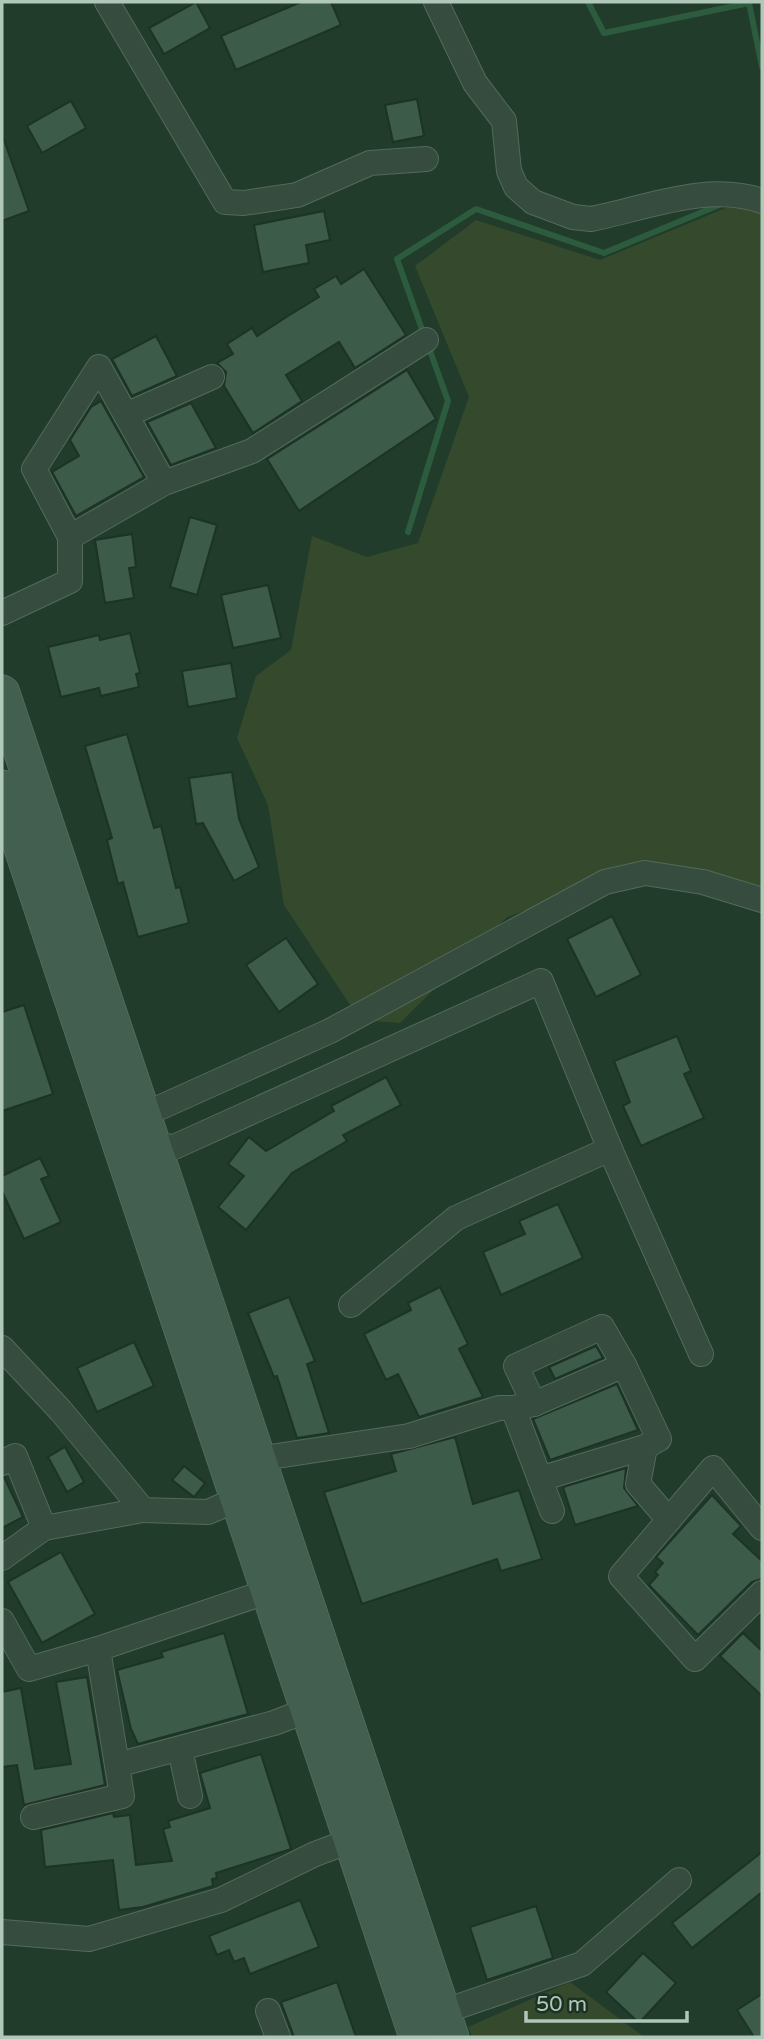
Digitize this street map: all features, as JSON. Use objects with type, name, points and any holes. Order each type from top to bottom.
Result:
[{"type":"main road","points":[[2,693],[135,1104],[238,1499],[417,2037]]},
{"type":"main road","points":[[2,788],[154,1145],[447,2024]]},
{"type":"street","points":[[107,2],[225,202],[244,204],[297,195],[370,163],[426,159]]},
{"type":"street","points":[[436,2],[475,83],[504,121],[509,171],[516,187],[533,202],[573,217],[591,219],[717,193],[743,194],[762,201]]},
{"type":"street","points":[[70,537],[164,482],[252,451],[426,340]]},
{"type":"street","points":[[2,613],[71,580],[70,537],[34,469],[99,367],[164,482]]},
{"type":"street","points":[[126,415],[212,377]]},
{"type":"street","points":[[135,1104],[330,1031],[605,882],[645,873],[703,882],[762,900]]},
{"type":"street","points":[[154,1145],[174,1147],[541,981],[610,1149],[701,1354]]},
{"type":"street","points":[[351,1305],[456,1219],[610,1149]]},
{"type":"street","points":[[540,1479],[645,1447],[659,1439],[625,1365],[602,1327],[516,1366],[540,1479],[552,1511]]},
{"type":"street","points":[[2,1348],[61,1411],[143,1510]]},
{"type":"street","points":[[257,1459],[409,1436],[499,1408],[524,1406],[625,1365]]},
{"type":"street","points":[[645,1447],[638,1484],[669,1520]]},
{"type":"street","points":[[2,1462],[15,1456],[44,1528]]},
{"type":"street","points":[[762,1528],[713,1468],[621,1576],[695,1659],[762,1593]]},
{"type":"street","points":[[2,1558],[44,1528],[143,1510],[208,1512],[238,1499]]},
{"type":"street","points":[[2,1667],[29,1668],[269,1591]]},
{"type":"street","points":[[2,1620],[29,1668]]},
{"type":"street","points":[[33,1817],[122,1796],[98,1648]]},
{"type":"street","points":[[117,1765],[308,1710]]},
{"type":"street","points":[[180,1749],[190,1796]]},
{"type":"street","points":[[2,1932],[89,1940],[220,1900],[315,1854],[350,1841]]},
{"type":"street","points":[[447,2024],[582,1965],[679,1880]]},
{"type":"street","points":[[268,2011],[278,2037]]},
{"type":"green space","points":[[762,193],[762,900],[647,867],[507,917],[400,1023],[360,1020],[284,905],[268,805],[237,738],[256,676],[291,650],[312,536],[367,557],[418,543],[469,397],[415,266],[476,220],[600,260]]},
{"type":"green space","points":[[570,1982],[644,2037],[472,2037],[468,2027]]},
{"type":"building","points":[[196,2],[210,28],[164,54],[149,28]]},
{"type":"building","points":[[301,2],[331,2],[341,25],[236,70],[221,36]]},
{"type":"building","points":[[417,99],[424,136],[393,142],[385,105]]},
{"type":"building","points":[[71,101],[86,128],[42,153],[27,126]]},
{"type":"building","points":[[2,140],[29,211],[2,221]]},
{"type":"building","points":[[324,211],[330,240],[306,245],[309,263],[263,272],[254,225]]},
{"type":"building","points":[[364,269],[406,335],[355,368],[339,342],[286,375],[302,401],[253,433],[224,386],[226,372],[217,363],[233,354],[227,344],[252,328],[257,336],[319,297],[314,289],[336,276],[341,284]]},
{"type":"building","points":[[156,336],[177,376],[132,396],[112,359]]},
{"type":"building","points":[[407,370],[436,419],[299,511],[267,459]]},
{"type":"building","points":[[101,401],[144,477],[76,516],[52,472],[79,456],[70,440],[91,407]]},
{"type":"building","points":[[191,403],[216,448],[171,465],[147,422]]},
{"type":"building","points":[[190,517],[217,525],[197,595],[170,587]]},
{"type":"building","points":[[132,534],[136,567],[129,568],[134,598],[105,603],[95,540]]},
{"type":"building","points":[[268,585],[281,638],[233,648],[221,595]]},
{"type":"building","points":[[130,633],[140,673],[136,674],[139,687],[101,696],[99,688],[61,697],[48,647],[99,635],[100,640]]},
{"type":"building","points":[[231,663],[237,698],[188,707],[182,671]]},
{"type":"building","points":[[127,734],[154,828],[161,826],[176,888],[180,887],[189,923],[138,937],[123,882],[118,884],[107,840],[112,838],[85,746]]},
{"type":"building","points":[[232,772],[239,819],[259,867],[234,881],[203,823],[196,824],[189,778]]},
{"type":"building","points":[[612,916],[641,975],[596,997],[567,939]]},
{"type":"building","points":[[286,938],[318,984],[279,1012],[246,965]]},
{"type":"building","points":[[24,1005],[53,1094],[2,1111],[2,1012]]},
{"type":"building","points":[[677,1036],[691,1071],[684,1074],[704,1118],[641,1146],[623,1106],[630,1102],[614,1061]]},
{"type":"building","points":[[386,1077],[401,1105],[343,1135],[347,1141],[292,1173],[246,1230],[218,1207],[244,1176],[228,1164],[249,1137],[266,1151],[334,1111],[331,1106]]},
{"type":"building","points":[[40,1158],[49,1176],[41,1179],[61,1222],[24,1239],[2,1191],[2,1176]]},
{"type":"building","points":[[558,1204],[583,1258],[501,1295],[483,1252],[525,1234],[519,1221]]},
{"type":"building","points":[[440,1287],[468,1344],[459,1349],[483,1397],[419,1417],[398,1374],[386,1380],[364,1334],[411,1310],[408,1303]]},
{"type":"building","points":[[289,1297],[315,1361],[307,1364],[329,1433],[297,1438],[277,1376],[274,1377],[248,1313]]},
{"type":"building","points":[[134,1342],[154,1386],[97,1412],[77,1368]]},
{"type":"building","points":[[596,1346],[603,1358],[555,1379],[549,1367]]},
{"type":"building","points":[[617,1384],[638,1430],[550,1460],[533,1419]]},
{"type":"building","points":[[455,1437],[473,1504],[519,1490],[542,1559],[501,1571],[497,1559],[362,1604],[324,1492],[396,1471],[391,1454]]},
{"type":"building","points":[[65,1447],[84,1482],[67,1492],[48,1457]]},
{"type":"building","points":[[184,1466],[205,1483],[194,1497],[172,1480]]},
{"type":"building","points":[[626,1468],[624,1488],[638,1506],[575,1525],[563,1487]]},
{"type":"building","points":[[4,1477],[23,1517],[2,1528],[2,1478]]},
{"type":"building","points":[[712,1495],[741,1526],[733,1534],[762,1561],[762,1579],[752,1582],[698,1635],[649,1585],[658,1575],[655,1572],[663,1563],[656,1557]]},
{"type":"building","points":[[61,1552],[95,1614],[42,1643],[8,1582]]},
{"type":"building","points":[[224,1633],[248,1714],[138,1744],[131,1729],[117,1670],[163,1657],[161,1652]]},
{"type":"building","points":[[743,1633],[762,1651],[762,1696],[720,1656]]},
{"type":"building","points":[[87,1677],[105,1785],[24,1805],[17,1765],[2,1767],[2,1692],[21,1688],[35,1769],[71,1764],[56,1682]]},
{"type":"building","points":[[261,1754],[291,1849],[216,1873],[217,1878],[212,1879],[213,1886],[143,1907],[119,1910],[113,1860],[45,1867],[41,1830],[113,1813],[114,1817],[130,1815],[136,1865],[172,1861],[163,1829],[170,1827],[168,1821],[210,1808],[200,1773]]},
{"type":"building","points":[[762,1852],[762,1892],[692,1948],[672,1923]]},
{"type":"building","points":[[300,1900],[319,1947],[250,1974],[244,1958],[234,1962],[229,1950],[217,1955],[209,1936]]},
{"type":"building","points":[[536,1906],[553,1958],[487,1980],[470,1927]]},
{"type":"building","points":[[643,1953],[676,1983],[639,2023],[606,1992]]},
{"type":"building","points":[[337,1982],[356,2037],[294,2037],[281,2002]]},
{"type":"building","points":[[762,1994],[762,2037],[754,2037],[737,2010]]},
{"type":"waterway","points":[[588,2],[604,33],[749,3],[762,67]]},
{"type":"waterway","points":[[424,335],[397,259],[476,209],[604,253],[719,205]]},
{"type":"waterway","points":[[408,532],[448,401],[428,345]]}]
